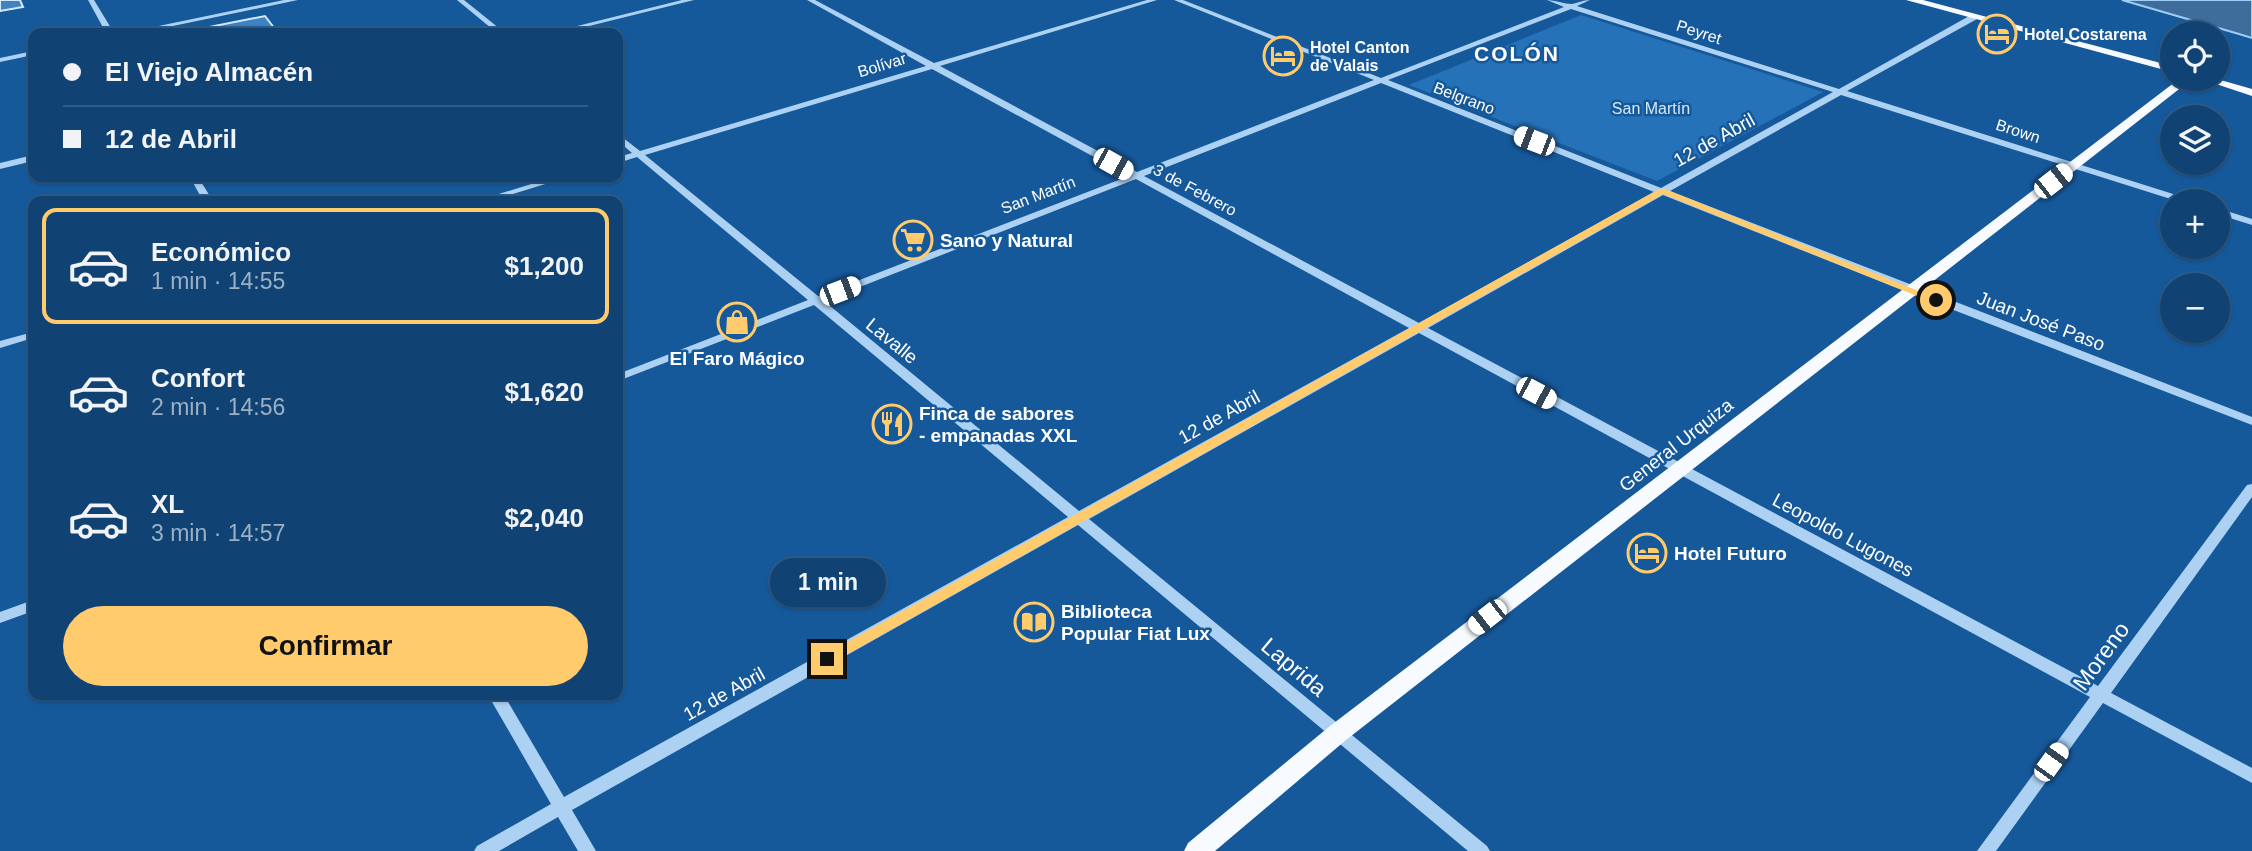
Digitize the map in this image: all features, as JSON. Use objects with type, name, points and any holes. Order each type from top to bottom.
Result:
[{"type":"main road","points":[[1911,0],[2160,66]]},
{"type":"main road","points":[[2230,86],[2252,93]]},
{"type":"main road","name":"General Urquiza","points":[[1196,851],[1338,733],[2170,91]]},
{"type":"street","points":[[91,0],[107,28]]},
{"type":"street","points":[[154,28],[295,0]]},
{"type":"street","points":[[460,0],[495,28]]},
{"type":"street","points":[[574,28],[691,0]]},
{"type":"street","name":"3 de Febrero","points":[[810,0],[1417,329]]},
{"type":"street","name":"Bolívar","points":[[623,159],[1154,0]]},
{"type":"street","name":"Belgrano","points":[[1177,0],[1662,191]]},
{"type":"street","name":"Peyret","points":[[1550,0],[1840,92]]},
{"type":"street","name":"San Martín","points":[[623,376],[1587,0]]},
{"type":"street","name":"12 de Abril","points":[[483,851],[1974,17]]},
{"type":"street","points":[[0,60],[28,54]]},
{"type":"street","name":"Brown","points":[[1840,92],[2160,193]]},
{"type":"street","name":"Lavalle","points":[[623,142],[1079,517]]},
{"type":"street","points":[[0,166],[28,159]]},
{"type":"street","points":[[498,196],[546,182]]},
{"type":"street","name":"Juan José Paso","points":[[1662,191],[2252,421]]},
{"type":"street","points":[[2230,215],[2252,222]]},
{"type":"street","name":"Leopoldo Lugones","points":[[1417,329],[2252,776]]},
{"type":"street","points":[[0,345],[28,337]]},
{"type":"street","name":"Moreno","points":[[1986,851],[2252,488]]},
{"type":"street","name":"Laprida","points":[[1079,517],[1480,851]]},
{"type":"street","points":[[0,618],[28,607]]},
{"type":"street","points":[[499,700],[587,851]]},
{"type":"green space","name":"San Martín","points":[[1581,15],[1823,92],[1657,181],[1409,85]]},
{"type":"shaded area","points":[[2122,0],[2252,0],[2252,38],[2230,31],[2230,21],[2194,21]]},
{"type":"building","points":[[0,0],[20,0],[23,7],[0,11]]},
{"type":"building","points":[[265,16],[274,28],[204,28]]},
{"type":"place","name":"Hotel Costarena","points":[[1997,34]]},
{"type":"place","name":"Hotel Canton de Valais","points":[[1283,56]]},
{"type":"place","name":"Sano y Natural","points":[[913,240]]},
{"type":"place","name":"El Faro Mágico","points":[[737,322]]},
{"type":"place","name":"Finca de sabores - empanadas XXL","points":[[892,424]]},
{"type":"place","name":"Hotel Futuro","points":[[1647,553]]},
{"type":"place","name":"Biblioteca Popular Fiat Lux","points":[[1034,622]]},
{"type":"district","name":"COLÓN","points":[[1517,53]]},
{"type":"route","points":[[827,659],[1662,191],[1936,300]]}]
